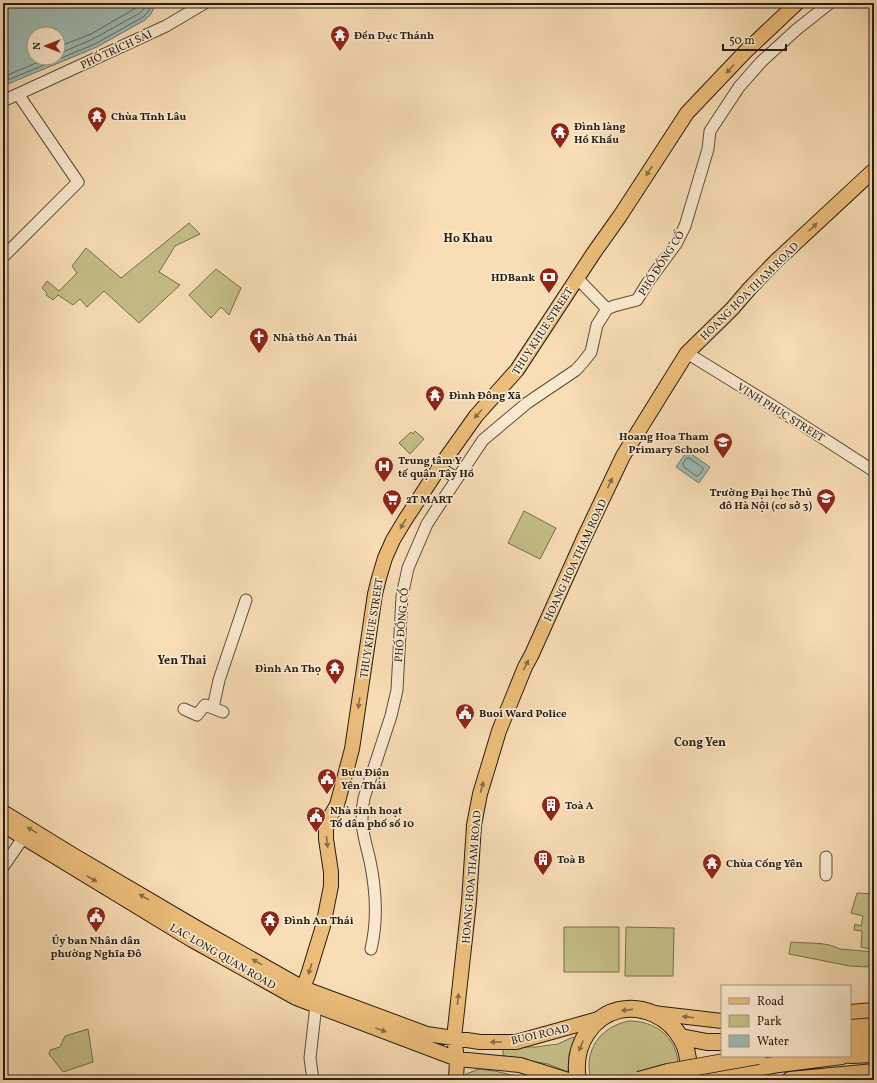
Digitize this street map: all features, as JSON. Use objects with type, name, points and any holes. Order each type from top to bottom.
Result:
[{"type":"highway","points":[[578,1080],[576,1070],[577,1055],[582,1041],[590,1028],[602,1018],[614,1012],[627,1009],[653,1013],[669,1023],[681,1037],[689,1060],[687,1080]]},
{"type":"highway","points":[[851,1028],[874,1026]]},
{"type":"highway","points":[[681,1037],[707,1042],[721,1042]]},
{"type":"highway","points":[[851,1043],[874,1041]]},
{"type":"highway","points":[[851,1055],[874,1054]]},
{"type":"highway","points":[[639,1080],[675,1071],[752,1057]]},
{"type":"highway","points":[[692,1080],[804,1060],[832,1057]]},
{"type":"highway","points":[[790,1080],[874,1072]]},
{"type":"main road","name":"THUY KHUE STREET","points":[[299,993],[311,967],[323,926],[330,892],[331,872],[326,829],[330,817],[337,805],[352,750],[375,594],[379,578],[393,540],[439,468],[476,416],[517,370],[687,113],[745,52],[797,3]]},
{"type":"main road","name":"HOANG HOA THAM ROAD","points":[[456,1080],[457,1059],[454,1038],[469,902],[474,825],[482,785],[499,731],[525,667],[580,546],[623,456],[687,353],[732,309],[750,288],[776,262],[874,170]]},
{"type":"main road","name":"LAC LONG QUAN ROAD","points":[[3,812],[70,860],[192,940],[299,993],[427,1034],[454,1038]]},
{"type":"main road","name":"LAC LONG QUAN ROAD","points":[[3,825],[23,838],[70,860]]},
{"type":"main road","name":"LAC LONG QUAN ROAD","points":[[299,993],[316,1005],[457,1059]]},
{"type":"main road","points":[[851,1012],[874,1010]]},
{"type":"main road","points":[[653,1013],[721,1021]]},
{"type":"main road","name":"BUOI ROAD","points":[[454,1038],[480,1042],[516,1042],[602,1018]]},
{"type":"main road","points":[[457,1059],[520,1065],[568,1080]]},
{"type":"street","name":"PHỐ TRÍCH SÀI","points":[[3,101],[166,26],[206,3]]},
{"type":"street","name":"PHỐ ĐỒNG CỔ","points":[[371,949],[376,915],[375,896],[370,861],[362,827],[362,811],[364,798],[391,716],[397,690],[402,596],[408,568],[427,524],[483,440],[527,403],[576,370],[591,352],[597,325],[607,309],[637,300],[648,282],[676,244],[685,226],[708,148],[710,131],[739,87],[761,62],[796,30],[830,3]]},
{"type":"street","points":[[3,257],[78,182],[18,94]]},
{"type":"street","points":[[577,278],[607,309]]},
{"type":"street","name":"VINH PHUC STREET","points":[[687,353],[874,471]]},
{"type":"street","points":[[439,468],[457,478]]},
{"type":"street","points":[[184,708],[197,715],[205,705],[218,710],[220,680],[246,600]]},
{"type":"street","points":[[3,867],[23,838]]},
{"type":"street","points":[[826,857],[826,875]]},
{"type":"street","points":[[314,1080],[310,1058],[316,1005]]},
{"type":"green space","points":[[189,223],[200,234],[175,246],[159,272],[180,285],[139,323],[104,291],[87,307],[80,299],[73,305],[58,295],[53,300],[46,295],[47,293],[42,288],[47,281],[59,291],[77,273],[72,266],[86,248],[121,278]]},
{"type":"green space","points":[[216,269],[241,288],[229,315],[221,307],[211,318],[189,295]]},
{"type":"green space","points":[[415,431],[424,439],[410,454],[399,443],[411,432],[413,434]]},
{"type":"green space","points":[[524,511],[556,528],[540,559],[508,543]]},
{"type":"green space","points":[[857,893],[874,894],[874,950],[861,947],[862,931],[854,930],[855,924],[861,926],[863,916],[851,913]]},
{"type":"green space","points":[[564,927],[619,927],[619,972],[564,972]]},
{"type":"green space","points":[[626,927],[674,928],[673,976],[625,976]]},
{"type":"green space","points":[[791,942],[822,944],[834,946],[840,949],[874,952],[874,962],[870,962],[868,967],[850,966],[789,954]]},
{"type":"green space","points":[[629,1021],[652,1025],[668,1038],[674,1046],[677,1056],[677,1080],[591,1080],[589,1059],[596,1042],[602,1034],[619,1024]]},
{"type":"green space","points":[[88,1029],[93,1062],[63,1072],[49,1054],[50,1050],[60,1047],[65,1036]]},
{"type":"green space","points":[[573,1037],[575,1039],[569,1054],[568,1072],[548,1064],[503,1055],[503,1050],[506,1047],[536,1047],[558,1044]]},
{"type":"green space","points":[[479,1069],[495,1071],[533,1080],[465,1080],[466,1074]]},
{"type":"water","points":[[3,3],[156,3],[151,14],[145,20],[97,47],[66,60],[66,26],[26,26],[26,66],[51,66],[3,86]]},
{"type":"water","points":[[687,451],[710,467],[699,483],[676,467]]},
{"type":"place","name":"Đền Dực Thánh","points":[[340,52]]},
{"type":"place","name":"Chùa Tĩnh Lâu","points":[[97,133]]},
{"type":"place","name":"Đình làng Hồ Khẩu","points":[[560,149]]},
{"type":"place","name":"HDBank","points":[[549,294]]},
{"type":"place","name":"Nhà thờ An Thái","points":[[259,354]]},
{"type":"place","name":"Đình Đông Xã","points":[[435,412]]},
{"type":"place","name":"Hoang Hoa Tham Primary School","points":[[723,459]]},
{"type":"place","name":"Trung tâm Y tế quận Tây Hồ","points":[[384,483]]},
{"type":"place","name":"Trường Đại học Thủ đô Hà Nội (cơ sở 3)","points":[[826,515]]},
{"type":"place","name":"2T MART","points":[[392,516]]},
{"type":"place","name":"Đình An Thọ","points":[[335,685]]},
{"type":"place","name":"Buoi Ward Police","points":[[465,730]]},
{"type":"place","name":"Bưu Điện Yên Thái","points":[[327,795]]},
{"type":"place","name":"Toà A","points":[[551,822]]},
{"type":"place","name":"Nhà sinh hoạt Tổ dân phố số 10","points":[[316,833]]},
{"type":"place","name":"Toà B","points":[[543,876]]},
{"type":"place","name":"Chùa Cống Yên","points":[[712,880]]},
{"type":"place","name":"Ủy ban Nhân dân phường Nghĩa Đô","points":[[96,933]]},
{"type":"place","name":"Đình An Thái","points":[[270,937]]},
{"type":"district","name":"Ho Khau","points":[[468,238]]},
{"type":"district","name":"Yen Thai","points":[[182,660]]},
{"type":"district","name":"Cong Yen","points":[[700,742]]}]
